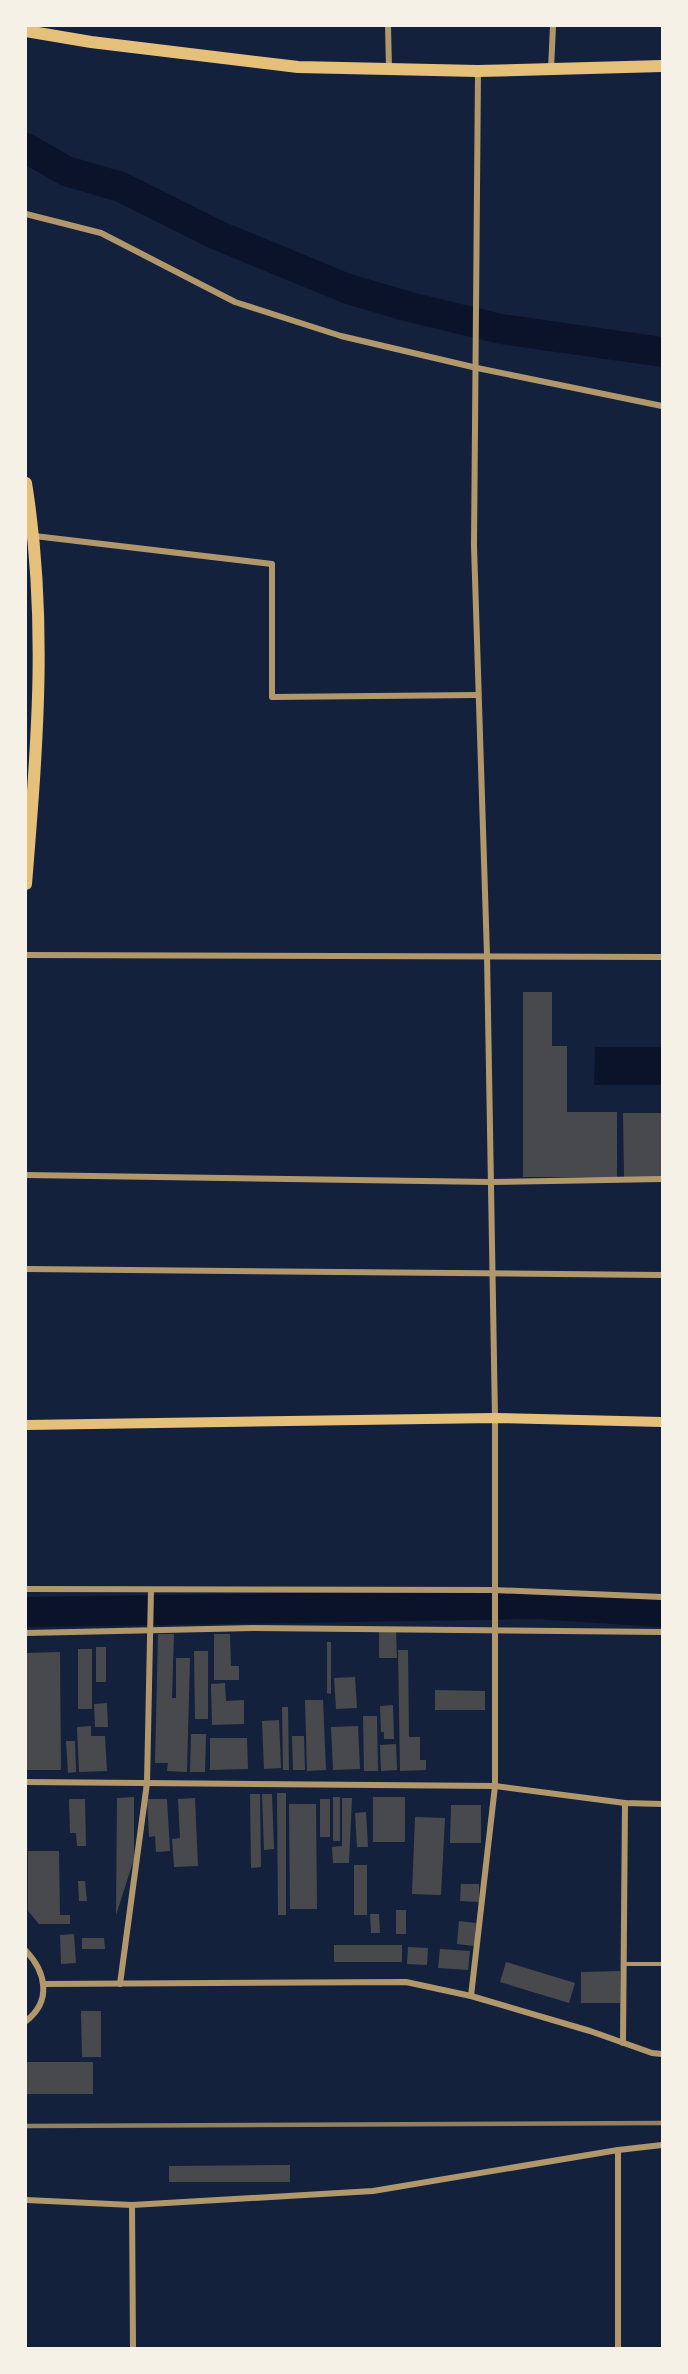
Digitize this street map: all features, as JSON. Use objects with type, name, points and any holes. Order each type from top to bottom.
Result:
[{"type":"main road","points":[[26,31],[91,42],[298,67],[478,71],[663,66]]},
{"type":"main road","points":[[26,483],[40,655],[38,720],[26,884]]},
{"type":"main road","points":[[26,1425],[495,1418],[663,1422]]},
{"type":"street","points":[[388,26],[389,69]]},
{"type":"street","points":[[552,69],[553,26]]},
{"type":"street","points":[[471,1996],[495,1786],[495,1418],[487,955],[474,546],[478,302],[478,71]]},
{"type":"street","points":[[26,214],[101,233],[235,302],[341,336],[477,368],[663,406]]},
{"type":"street","points":[[30,535],[272,564],[272,697],[477,695]]},
{"type":"street","points":[[26,955],[663,957]]},
{"type":"street","points":[[26,1175],[490,1182],[663,1179]]},
{"type":"street","points":[[26,1269],[663,1275]]},
{"type":"street","points":[[26,1589],[494,1590],[663,1597]]},
{"type":"street","points":[[120,1984],[147,1783],[151,1590]]},
{"type":"street","points":[[26,1633],[253,1628],[663,1632]]},
{"type":"street","points":[[26,1782],[495,1786],[624,1803],[663,1804]]},
{"type":"street","points":[[623,2043],[624,1803]]},
{"type":"street","points":[[26,1951],[38,1963],[43,1984],[43,1995],[37,2010],[26,2021]]},
{"type":"street","points":[[43,1984],[406,1982],[471,1996],[663,2054]]},
{"type":"street","points":[[26,2200],[132,2205],[373,2191],[618,2150],[663,2145]]},
{"type":"street","points":[[618,2150],[618,2349]]},
{"type":"street","points":[[132,2205],[133,2349]]},
{"type":"lane","points":[[625,1964],[663,1964]]},
{"type":"water","points":[[595,1047],[662,1047],[662,1085],[594,1085]]},
{"type":"building","points":[[523,992],[552,992],[552,1046],[567,1046],[567,1112],[617,1112],[617,1177],[523,1177]]},
{"type":"building","points":[[623,1113],[662,1113],[662,1177],[624,1177]]},
{"type":"building","points":[[379,1632],[396,1632],[397,1658],[379,1658]]},
{"type":"building","points":[[158,1634],[174,1634],[172,1698],[176,1698],[176,1658],[190,1658],[187,1772],[167,1771],[168,1763],[155,1763]]},
{"type":"building","points":[[214,1634],[230,1634],[231,1666],[239,1666],[239,1680],[214,1680]]},
{"type":"building","points":[[327,1642],[331,1642],[331,1694],[327,1693]]},
{"type":"building","points":[[96,1647],[106,1647],[106,1682],[96,1682]]},
{"type":"building","points":[[78,1649],[92,1649],[92,1709],[78,1709]]},
{"type":"building","points":[[398,1650],[408,1650],[409,1737],[420,1737],[420,1760],[426,1760],[426,1770],[400,1771]]},
{"type":"building","points":[[194,1651],[208,1651],[208,1719],[195,1719]]},
{"type":"building","points":[[60,1652],[61,1770],[26,1770],[26,1653]]},
{"type":"building","points":[[355,1677],[357,1708],[336,1709],[334,1678]]},
{"type":"building","points":[[225,1683],[226,1701],[244,1700],[244,1724],[212,1725],[211,1684]]},
{"type":"building","points":[[435,1690],[485,1691],[485,1710],[435,1710]]},
{"type":"building","points":[[305,1700],[323,1700],[326,1770],[307,1771]]},
{"type":"building","points":[[107,1703],[108,1727],[95,1727],[94,1704]]},
{"type":"building","points":[[393,1705],[394,1739],[384,1739],[384,1732],[381,1732],[380,1706]]},
{"type":"building","points":[[282,1707],[288,1707],[289,1770],[283,1770]]},
{"type":"building","points":[[363,1716],[377,1716],[378,1771],[364,1771]]},
{"type":"building","points":[[279,1720],[281,1768],[264,1769],[262,1721]]},
{"type":"building","points":[[91,1726],[91,1736],[105,1736],[107,1771],[79,1772],[77,1727]]},
{"type":"building","points":[[358,1726],[360,1769],[333,1770],[331,1727]]},
{"type":"building","points":[[191,1734],[206,1734],[205,1772],[190,1772]]},
{"type":"building","points":[[292,1736],[304,1736],[305,1770],[293,1770]]},
{"type":"building","points":[[210,1738],[247,1738],[248,1769],[210,1770]]},
{"type":"building","points":[[66,1741],[75,1741],[76,1772],[68,1773]]},
{"type":"building","points":[[396,1744],[397,1770],[381,1771],[380,1745]]},
{"type":"building","points":[[277,1793],[286,1793],[286,1915],[278,1915]]},
{"type":"building","points":[[250,1794],[260,1794],[261,1867],[251,1868]]},
{"type":"building","points":[[262,1794],[272,1794],[274,1849],[264,1850]]},
{"type":"building","points":[[134,1797],[134,1859],[116,1915],[117,1798]]},
{"type":"building","points":[[333,1797],[340,1797],[340,1841],[333,1841]]},
{"type":"building","points":[[373,1797],[405,1797],[405,1842],[373,1842]]},
{"type":"building","points":[[195,1798],[198,1866],[174,1867],[172,1839],[180,1838],[178,1799]]},
{"type":"building","points":[[342,1798],[352,1798],[349,1863],[333,1863],[332,1847],[342,1846]]},
{"type":"building","points":[[69,1799],[85,1799],[86,1846],[77,1846],[76,1833],[70,1833]]},
{"type":"building","points":[[147,1799],[167,1799],[170,1851],[156,1852],[155,1836],[149,1837]]},
{"type":"building","points":[[320,1799],[330,1799],[330,1837],[320,1837]]},
{"type":"building","points":[[289,1804],[316,1804],[317,1909],[290,1909]]},
{"type":"building","points":[[451,1805],[481,1805],[481,1843],[450,1843]]},
{"type":"building","points":[[366,1812],[368,1847],[357,1847],[355,1813]]},
{"type":"building","points":[[415,1817],[445,1818],[441,1895],[412,1894]]},
{"type":"building","points":[[28,1851],[59,1851],[60,1915],[70,1915],[70,1924],[39,1924],[28,1911]]},
{"type":"building","points":[[354,1865],[367,1865],[367,1915],[354,1915]]},
{"type":"building","points":[[78,1881],[85,1881],[87,1901],[79,1901]]},
{"type":"building","points":[[461,1884],[479,1884],[479,1902],[460,1901]]},
{"type":"building","points":[[396,1910],[406,1910],[406,1934],[396,1934]]},
{"type":"building","points":[[370,1914],[379,1914],[380,1933],[371,1933]]},
{"type":"building","points":[[459,1921],[476,1923],[474,1946],[457,1944]]},
{"type":"building","points":[[74,1934],[76,1963],[61,1964],[60,1935]]},
{"type":"building","points":[[82,1938],[104,1938],[105,1949],[82,1949]]},
{"type":"building","points":[[334,1945],[402,1945],[402,1962],[334,1962]]},
{"type":"building","points":[[408,1947],[428,1948],[427,1965],[407,1964]]},
{"type":"building","points":[[440,1949],[470,1951],[468,1970],[438,1968]]},
{"type":"building","points":[[506,1962],[575,1983],[569,2003],[500,1982]]},
{"type":"building","points":[[620,1971],[620,2003],[581,2003],[581,1972]]},
{"type":"building","points":[[81,2011],[101,2011],[101,2057],[82,2057]]},
{"type":"building","points":[[26,2062],[93,2062],[93,2094],[26,2094]]},
{"type":"building","points":[[290,2165],[290,2182],[169,2182],[169,2166]]},
{"type":"waterway","points":[[26,148],[66,171],[121,187],[217,235],[348,289],[501,329],[662,352]]},
{"type":"waterway","points":[[26,1612],[535,1604],[662,1612]]},
{"type":"railway","points":[[26,2126],[662,2123]]}]
